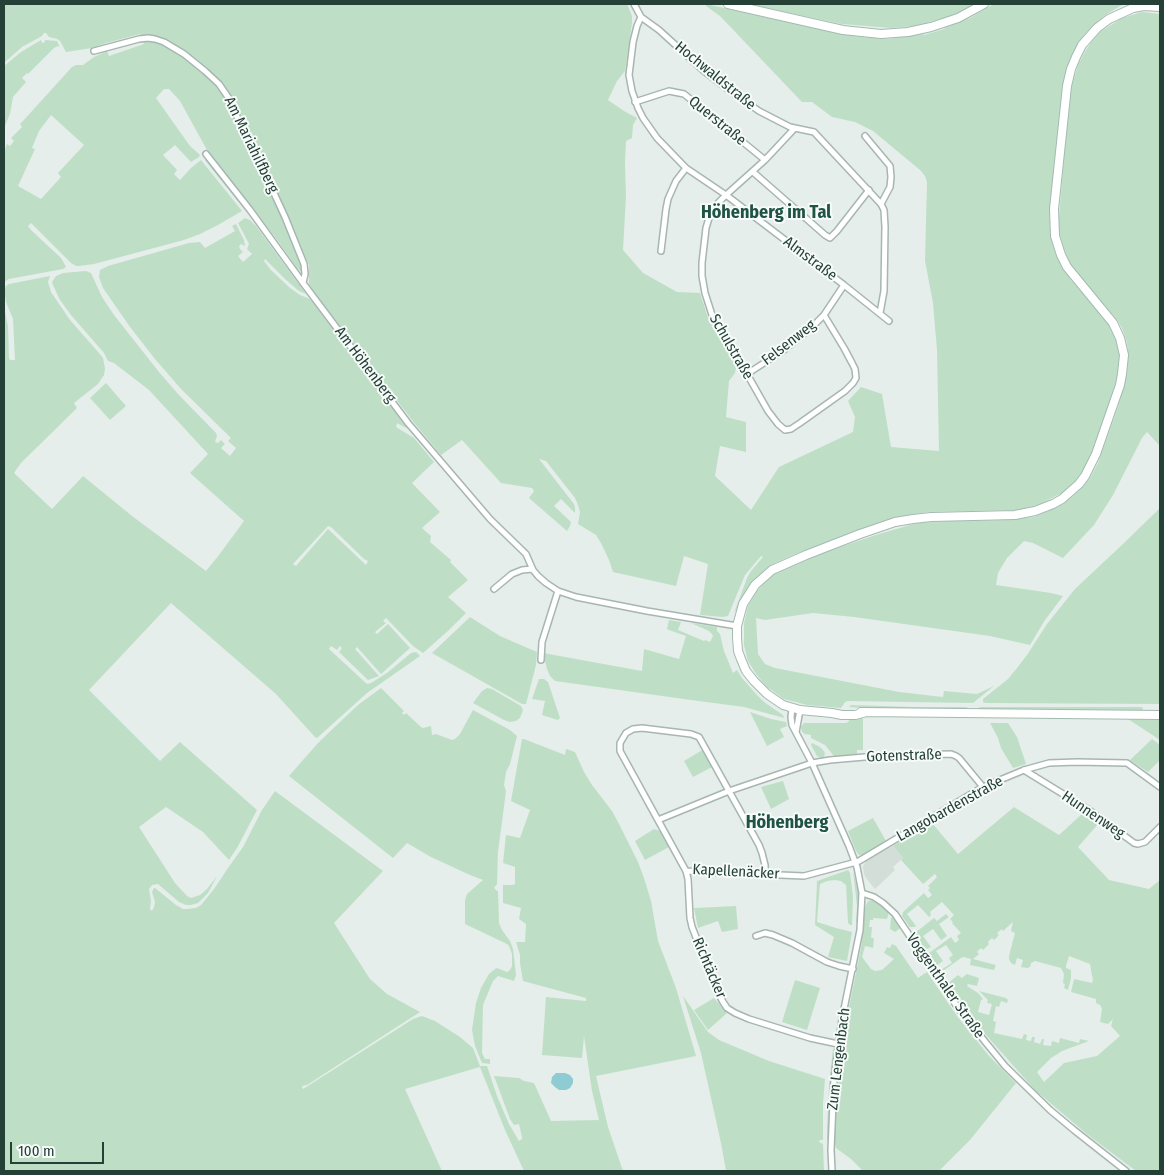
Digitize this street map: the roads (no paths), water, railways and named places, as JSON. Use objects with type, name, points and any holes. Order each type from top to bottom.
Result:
[{"type":"main road","points":[[728,4],[843,30],[881,34],[908,32],[930,27],[958,18],[984,4]]},
{"type":"main road","points":[[1160,7],[1144,6],[1133,8],[1109,19],[1097,28],[1082,45],[1071,69],[1067,86],[1054,209],[1055,236],[1067,267],[1113,322],[1120,338],[1124,355],[1122,374],[1115,400],[1096,454],[1085,476],[1062,499],[1035,512],[1015,515],[931,517],[895,522],[778,566],[767,573],[751,590],[743,604],[737,626],[738,651],[746,671],[772,698],[783,705],[800,710],[832,713],[846,711],[864,713],[1160,715]]},
{"type":"street","points":[[634,4],[641,17]]},
{"type":"street","name":"Almstraße","points":[[641,17],[635,33],[629,68],[630,82],[635,102],[643,118],[657,138],[686,168],[726,195],[889,320]]},
{"type":"street","name":"Hochwaldstraße","points":[[641,17],[709,75],[759,111],[794,129],[814,132],[881,204]]},
{"type":"street","name":"Am Mariahilfberg","points":[[94,51],[138,39],[155,39],[184,54],[219,84],[230,100],[248,143],[285,217],[304,264],[306,274],[303,283]]},
{"type":"street","name":"Querstraße","points":[[635,102],[669,91],[684,94],[765,160]]},
{"type":"street","name":"Schulstraße","points":[[794,129],[753,172],[715,206],[706,228],[702,255],[703,285],[713,318],[768,411],[785,430],[792,429],[845,391],[855,381],[855,369],[824,315]]},
{"type":"street","points":[[865,136],[890,166],[891,177],[890,187],[881,204],[884,210],[885,227],[884,291],[880,313]]},
{"type":"street","name":"Am Höhenberg","points":[[206,154],[250,210],[408,423],[490,519],[526,554],[535,573],[546,583],[558,591],[576,597],[638,610],[737,626]]},
{"type":"street","points":[[661,252],[668,199],[676,181],[686,168]]},
{"type":"street","points":[[753,172],[830,238],[869,190]]},
{"type":"street","name":"Felsenweg","points":[[747,374],[793,344],[810,329],[824,315],[844,285]]},
{"type":"street","points":[[494,589],[512,574],[532,568]]},
{"type":"street","points":[[541,660],[542,642],[558,591]]},
{"type":"street","name":"Zum Lengenbach","points":[[792,708],[791,722],[842,827],[855,862],[862,893],[860,930],[838,1044],[833,1101],[832,1171]]},
{"type":"street","points":[[796,732],[800,710]]},
{"type":"street","name":"Kapellenäcker","points":[[729,791],[699,737],[691,734],[642,728],[632,729],[622,739],[620,752],[686,871],[804,876],[855,862]]},
{"type":"street","name":"Gotenstraße","points":[[812,763],[876,756],[951,754],[960,758],[983,787]]},
{"type":"street","name":"Langobardenstraße","points":[[855,862],[983,787],[1024,770],[1049,763],[1124,762],[1130,764],[1160,786]]},
{"type":"street","points":[[658,820],[729,791],[812,763]]},
{"type":"street","name":"Hunnenweg","points":[[1024,770],[1089,810],[1134,843],[1145,842],[1160,828]]},
{"type":"street","points":[[729,791],[759,845],[765,865],[765,875]]},
{"type":"street","name":"Richtäcker","points":[[686,871],[692,926],[718,994],[725,1006],[749,1019],[810,1038],[838,1044]]},
{"type":"street","name":"Voggenthaler Straße","points":[[862,893],[874,897],[895,914],[968,1021],[995,1055],[1024,1085],[1068,1125],[1126,1171]]},
{"type":"street","points":[[756,936],[763,934],[773,935],[827,962],[853,969]]},
{"type":"water","points":[[556,1073],[570,1075],[573,1083],[570,1088],[559,1090],[551,1083],[552,1077]]},
{"type":"district","name":"Höhenberg im Tal","points":[[766,213]]},
{"type":"district","name":"Höhenberg","points":[[787,823]]}]
